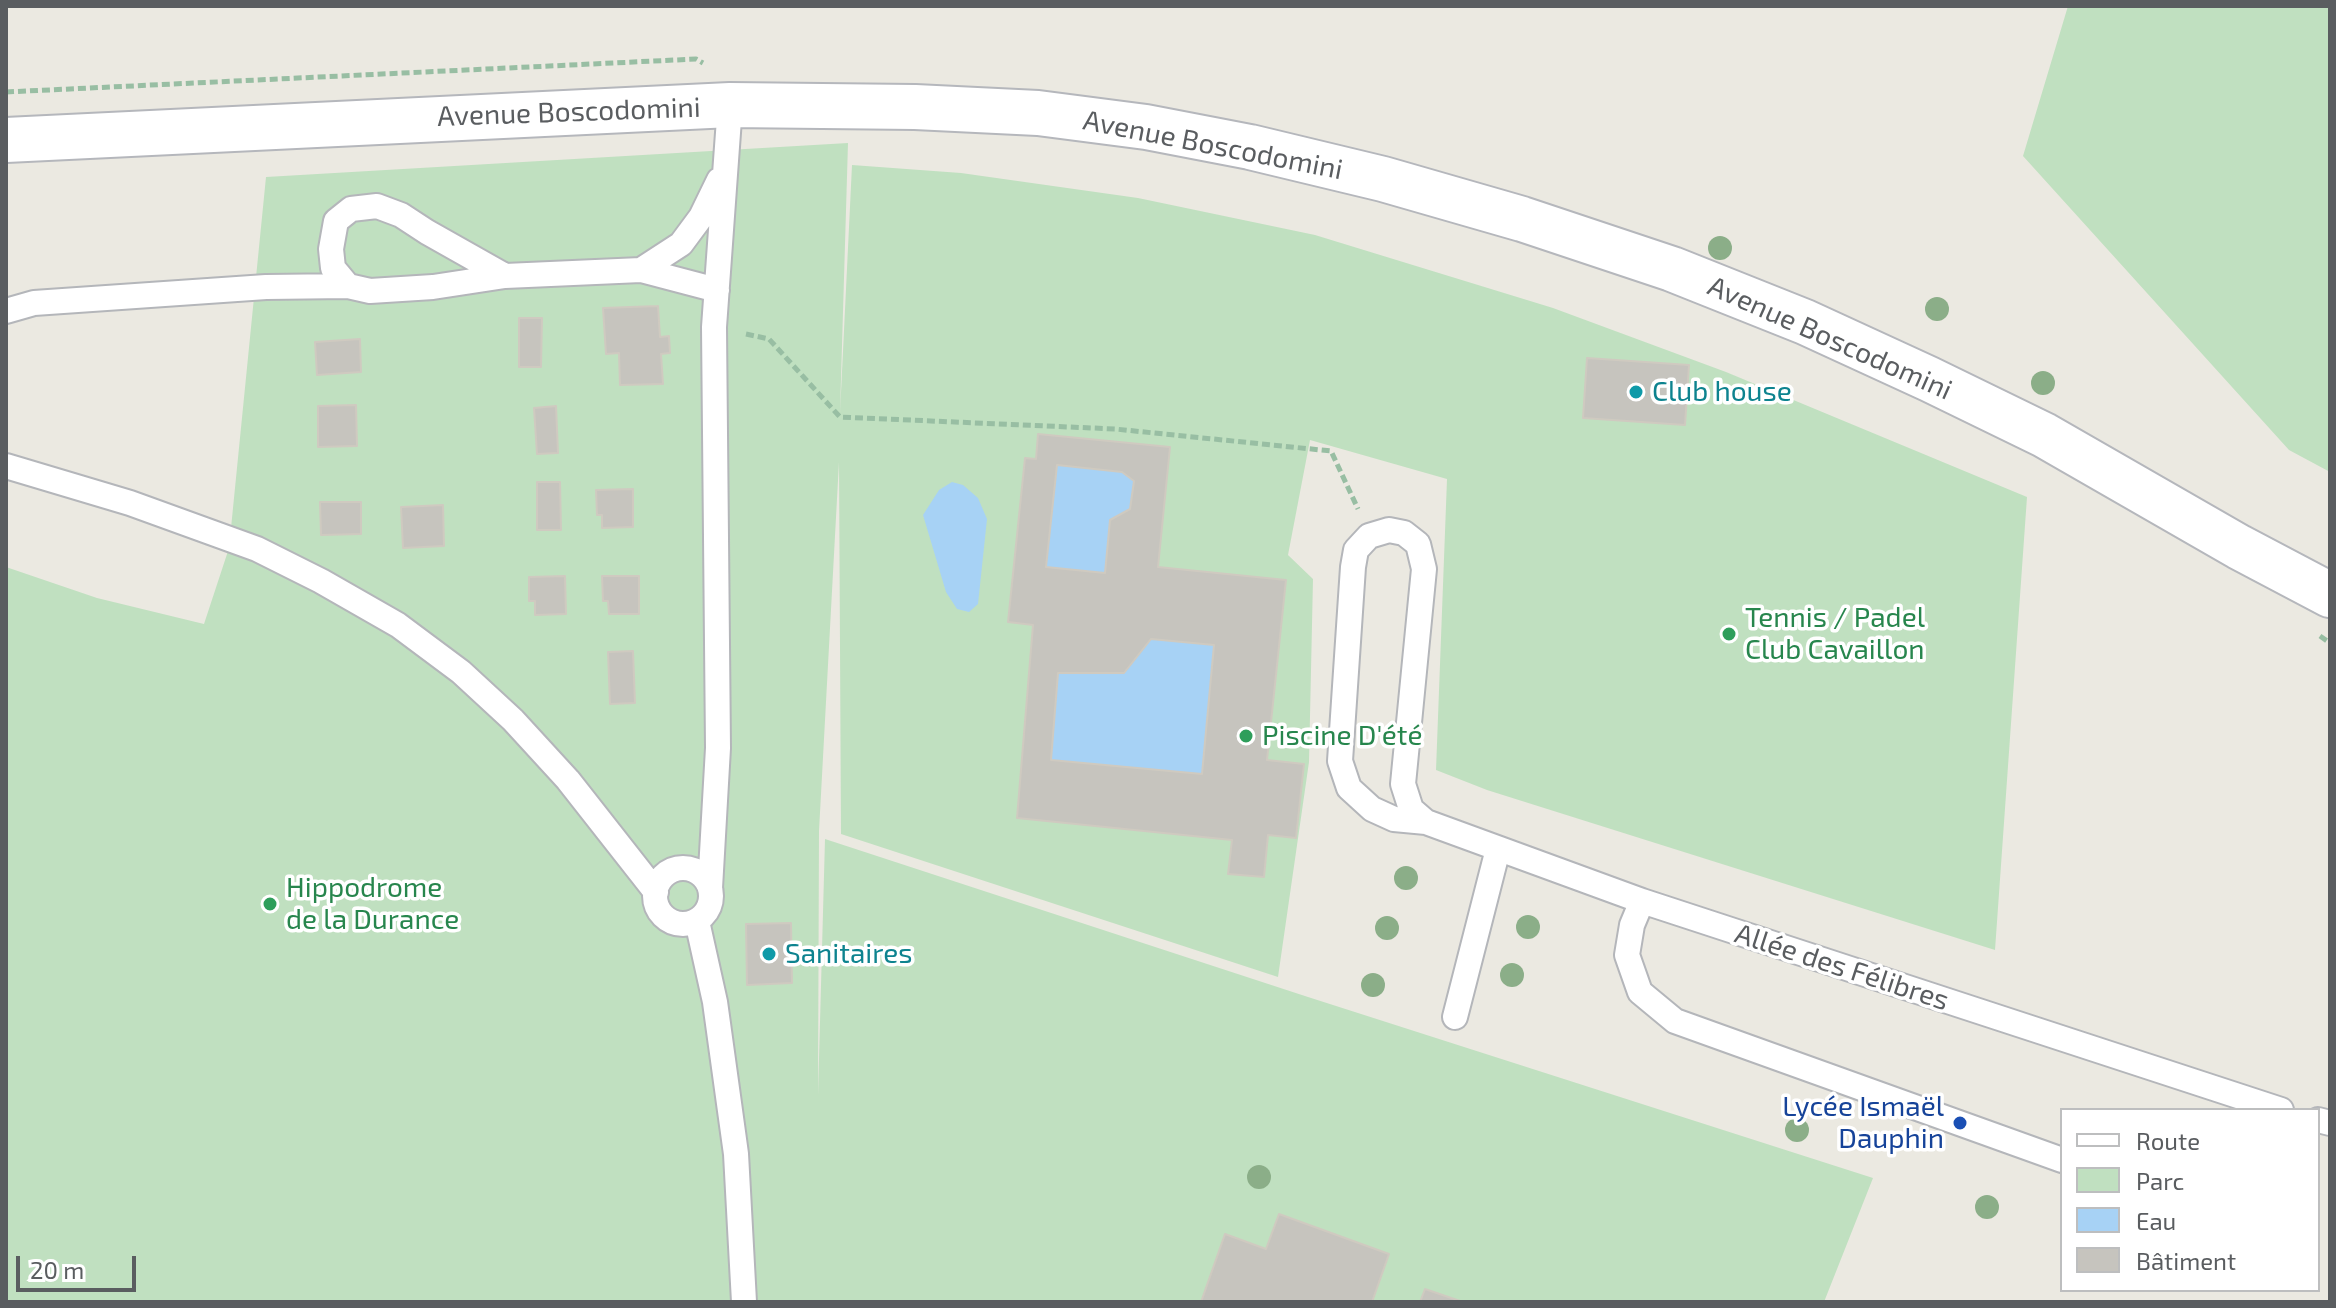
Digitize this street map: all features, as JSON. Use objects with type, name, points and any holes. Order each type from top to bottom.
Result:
[{"type":"main road","name":"Avenue Boscodomini","points":[[6,140],[730,105],[915,107],[1038,113],[1146,127],[1250,147],[1383,179],[1522,219],[1686,275],[1805,322],[2044,435],[2239,547],[2320,612]]},
{"type":"lane","points":[[710,888],[700,873],[683,868],[666,874],[661,880],[656,892],[657,905],[668,920],[678,924],[697,921],[709,906],[718,748],[714,327],[730,105]]},
{"type":"lane","points":[[641,270],[681,244],[701,217],[725,167]]},
{"type":"lane","points":[[348,286],[333,268],[331,249],[336,221],[351,209],[377,206],[401,215],[505,276]]},
{"type":"lane","points":[[6,311],[34,303],[266,287],[348,286],[370,291],[433,287],[505,276],[641,270],[717,290]]},
{"type":"lane","points":[[6,466],[130,503],[257,549],[398,625],[461,672],[513,720],[568,780],[656,892]]},
{"type":"lane","points":[[1369,536],[1389,530],[1404,533],[1418,544],[1424,569],[1403,784],[1411,809],[1426,822]]},
{"type":"lane","name":"Allée des Félibres","points":[[1369,536],[1356,550],[1353,567],[1340,761],[1349,788],[1372,809],[1394,819],[1426,822],[1642,901],[2267,1108]]},
{"type":"lane","points":[[1455,1017],[1498,849]]},
{"type":"lane","points":[[1642,901],[1632,925],[1627,955],[1640,992],[1675,1021],[2060,1159]]},
{"type":"lane","points":[[697,921],[715,1002],[736,1154],[744,1302]]},
{"type":"path","points":[[6,92],[696,59],[710,66]]},
{"type":"path","points":[[714,327],[769,339],[840,417],[1115,429],[1331,451],[1352,492],[1369,536]]},
{"type":"path","points":[[2320,612],[2330,643]]},
{"type":"green space","points":[[2068,6],[2330,6],[2330,472],[2289,450],[2023,156]]},
{"type":"green space","points":[[848,143],[840,413],[852,165],[961,173],[1138,198],[1315,235],[1553,308],[1726,372],[2027,497],[1995,950],[1487,790],[1436,770],[1447,479],[1310,440],[1288,555],[1313,579],[1309,762],[1278,977],[841,834],[839,462],[819,831],[818,1095],[825,839],[1873,1178],[1824,1302],[6,1302],[6,567],[97,598],[204,624],[229,548],[266,177]]},
{"type":"water","points":[[1057,465],[1122,472],[1134,481],[1130,509],[1110,520],[1105,573],[1046,567]]},
{"type":"water","points":[[952,482],[963,485],[978,498],[987,519],[978,604],[969,612],[957,609],[946,592],[923,515],[939,490]]},
{"type":"water","points":[[1151,639],[1214,645],[1202,774],[1051,760],[1058,673],[1124,673]]},
{"type":"building","points":[[658,306],[660,337],[669,336],[670,353],[661,354],[663,384],[620,385],[619,353],[606,354],[603,308]]},
{"type":"building","points":[[519,318],[542,318],[541,367],[519,367]]},
{"type":"building","points":[[360,339],[361,372],[317,375],[315,342]]},
{"type":"building","name":"Club house","points":[[1587,358],[1689,365],[1685,425],[1583,418]]},
{"type":"building","points":[[356,405],[357,446],[318,447],[318,406]]},
{"type":"building","points":[[556,406],[558,453],[537,454],[534,408]]},
{"type":"building","points":[[1038,434],[1170,447],[1158,567],[1286,580],[1267,760],[1304,764],[1296,838],[1268,835],[1264,877],[1228,874],[1232,840],[1017,818],[1033,625],[1008,622],[1025,458],[1036,459]],"holes":[[[1057,465],[1122,472],[1134,481],[1130,509],[1110,520],[1105,573],[1046,567]],[[1151,639],[1214,645],[1202,774],[1051,760],[1058,673],[1124,673]]]},
{"type":"building","points":[[537,482],[560,482],[561,530],[537,530]]},
{"type":"building","points":[[633,489],[633,527],[602,528],[602,515],[597,515],[596,490]]},
{"type":"building","points":[[320,502],[361,502],[361,534],[321,535]]},
{"type":"building","points":[[443,505],[444,546],[403,548],[401,507]]},
{"type":"building","points":[[565,576],[566,614],[535,615],[535,601],[529,601],[529,577]]},
{"type":"building","points":[[602,576],[639,576],[639,614],[609,614],[608,601],[603,601]]},
{"type":"building","points":[[633,651],[635,703],[610,704],[608,652]]},
{"type":"building","name":"Sanitaires","points":[[791,923],[792,983],[747,985],[746,924]]},
{"type":"building","points":[[1279,1214],[1389,1254],[1372,1302],[1201,1302],[1225,1234],[1266,1249]]},
{"type":"building","points":[[1425,1289],[1463,1302],[1420,1302]]},
{"type":"place","name":"Club house","points":[[1636,392]]},
{"type":"place","name":"Tennis / Padel Club Cavaillon","points":[[1729,634]]},
{"type":"place","name":"Piscine D'été","points":[[1246,736]]},
{"type":"place","name":"Hippodrome de la Durance","points":[[270,904]]},
{"type":"place","name":"Sanitaires","points":[[769,954]]},
{"type":"place","name":"Lycée Ismaël Dauphin","points":[[1960,1123]]}]
